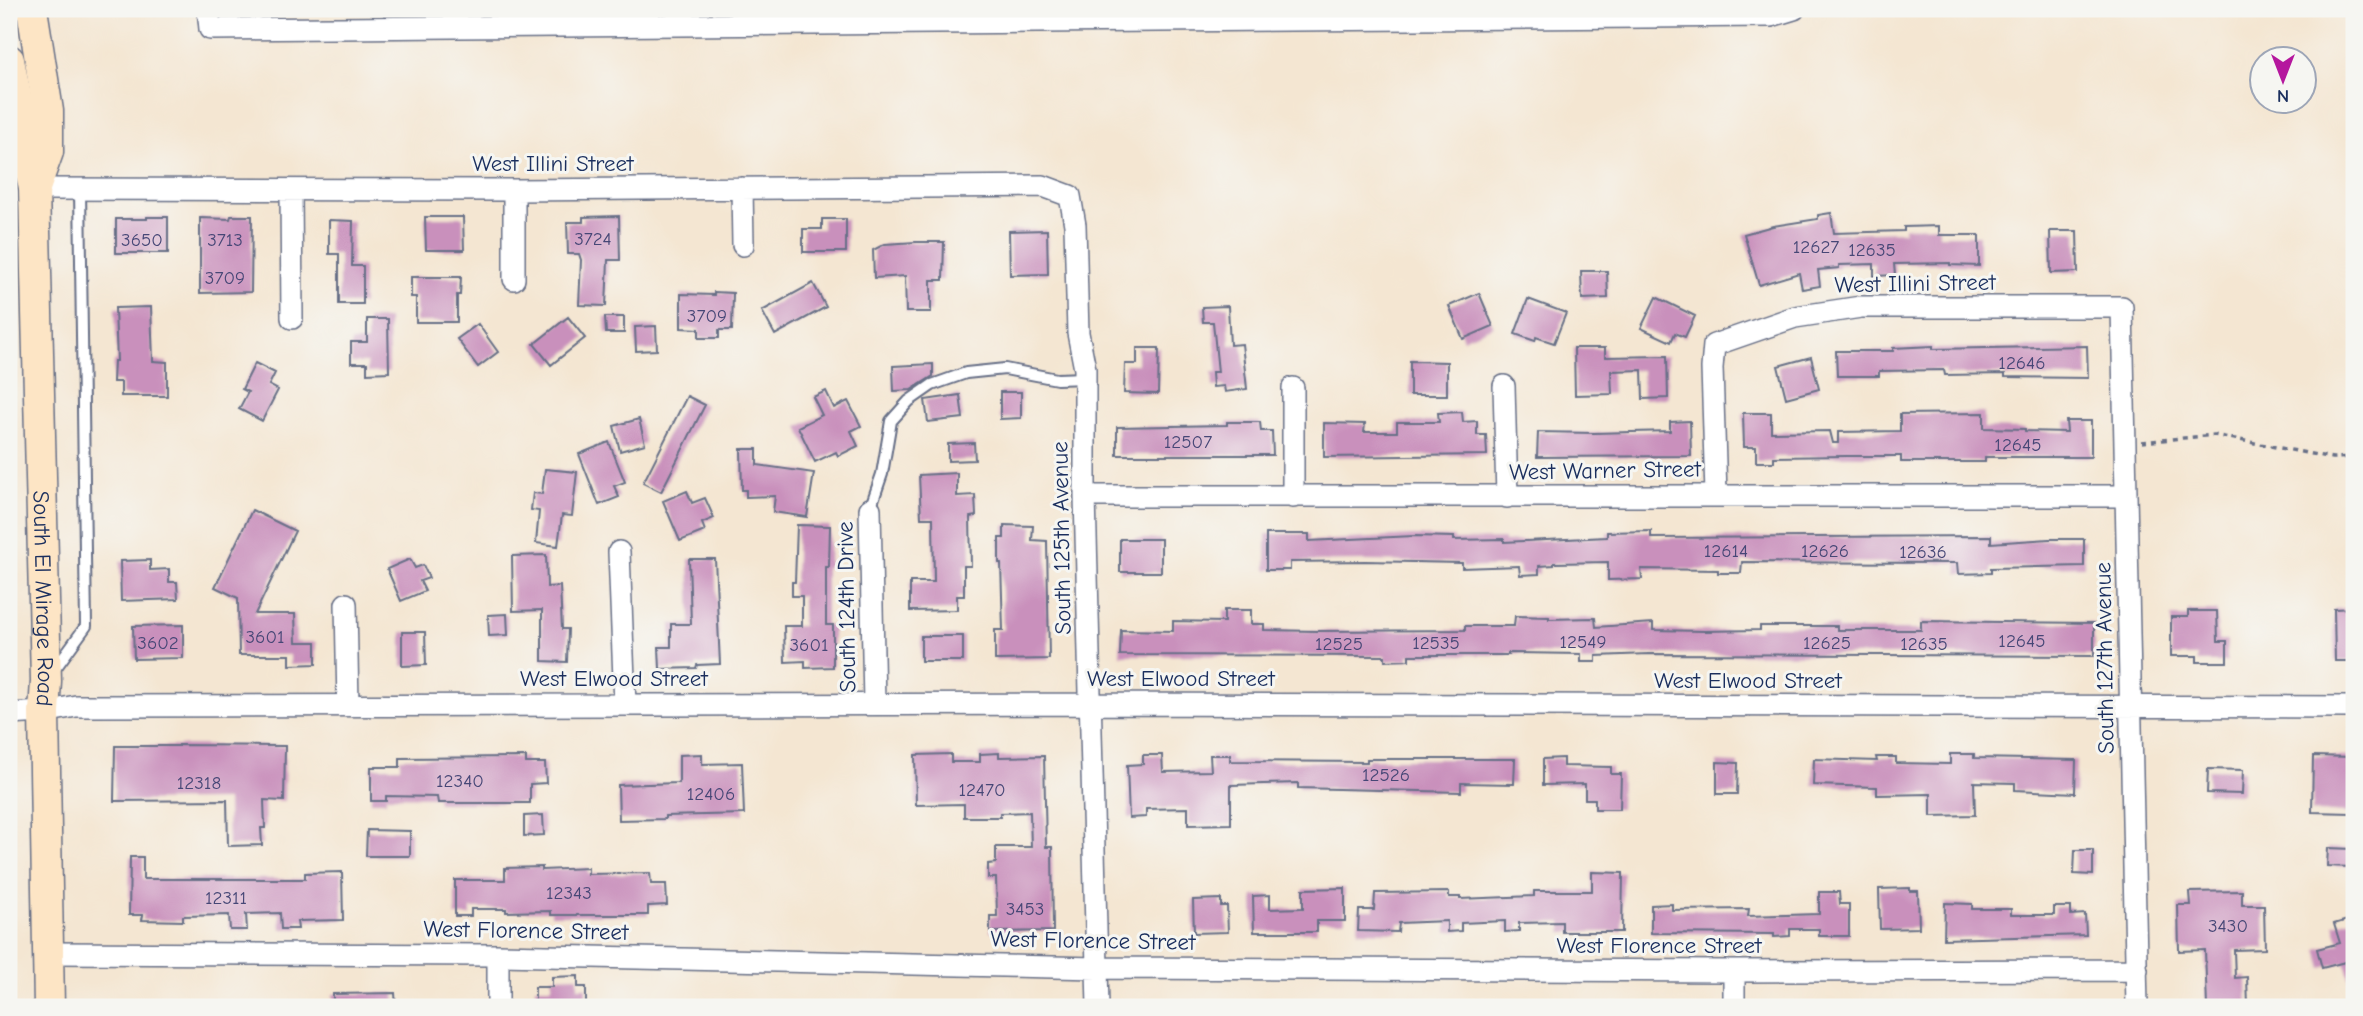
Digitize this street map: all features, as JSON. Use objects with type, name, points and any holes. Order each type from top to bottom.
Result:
[{"type":"main road","name":"South El Mirage Road","points":[[32,9],[48,111],[48,152],[34,189]]},
{"type":"main road","name":"South El Mirage Road","points":[[9,60],[34,189],[46,681],[44,712],[49,1007]]},
{"type":"street","points":[[209,19],[1771,16],[1794,9]]},
{"type":"street","name":"West Illini Street","points":[[34,189],[514,190],[1043,186],[1070,196]]},
{"type":"street","points":[[742,188],[743,245]]},
{"type":"street","points":[[291,190],[292,318]]},
{"type":"street","points":[[514,190],[514,279]]},
{"type":"street","name":"South 125th Avenue","points":[[1070,196],[1075,225],[1078,333],[1085,377],[1085,496],[1098,1007]]},
{"type":"street","name":"West Illini Street","points":[[1716,495],[1712,368],[1714,345],[1796,317],[1861,307],[2122,307]]},
{"type":"street","name":"South 127th Avenue","points":[[2122,307],[2137,1007]]},
{"type":"street","points":[[1504,386],[1507,498]]},
{"type":"street","points":[[1293,388],[1293,497]]},
{"type":"street","name":"West Warner Street","points":[[1085,496],[2126,496]]},
{"type":"street","name":"South 124th Drive","points":[[870,509],[874,704]]},
{"type":"street","points":[[619,552],[625,705]]},
{"type":"street","points":[[345,604],[348,705]]},
{"type":"street","name":"West Elwood Street","points":[[9,714],[44,712],[76,706],[348,705],[2354,707]]},
{"type":"street","name":"West Florence Street","points":[[48,953],[498,955],[1097,968],[2137,970]]},
{"type":"street","points":[[498,955],[498,1007]]},
{"type":"street","points":[[1734,971],[1734,1007]]},
{"type":"lane","points":[[46,681],[86,626],[80,189]]},
{"type":"lane","points":[[870,509],[882,474],[891,421],[909,401],[932,385],[966,373],[1005,369],[1057,379],[1085,377]]},
{"type":"path","points":[[2126,443],[2214,435],[2332,458],[2354,457]]},
{"type":"building","points":[[1831,213],[1834,233],[1904,231],[1904,227],[1939,226],[1939,235],[1979,235],[1979,266],[1950,263],[1894,264],[1895,275],[1874,276],[1874,264],[1839,265],[1839,268],[1818,270],[1820,286],[1802,289],[1799,273],[1759,285],[1744,234],[1818,219],[1818,215]]},
{"type":"building","points":[[231,216],[252,216],[251,292],[200,293],[200,218],[230,219]]},
{"type":"building","points":[[619,216],[620,260],[608,260],[606,306],[579,305],[581,260],[579,254],[568,254],[567,222],[583,222],[583,217]]},
{"type":"building","points":[[168,217],[168,253],[116,253],[116,219]]},
{"type":"building","points":[[425,217],[463,217],[464,250],[426,250]]},
{"type":"building","points":[[822,219],[846,219],[846,252],[803,252],[803,229],[822,229]]},
{"type":"building","points":[[329,220],[353,221],[352,266],[363,266],[363,304],[339,304],[339,254],[329,254]]},
{"type":"building","points":[[1047,230],[1048,274],[1010,275],[1009,231]]},
{"type":"building","points":[[2050,231],[2077,231],[2078,272],[2051,273]]},
{"type":"building","points":[[944,242],[943,280],[931,280],[931,312],[906,312],[905,276],[874,278],[873,250],[885,244]]},
{"type":"building","points":[[1581,271],[1607,271],[1608,298],[1582,299]]},
{"type":"building","points":[[411,277],[461,277],[460,295],[457,295],[457,322],[416,322],[416,297],[411,297]]},
{"type":"building","points":[[813,283],[826,307],[775,335],[762,311]]},
{"type":"building","points":[[714,292],[733,293],[732,330],[719,330],[719,338],[699,338],[699,329],[681,328],[681,294],[714,295]]},
{"type":"building","points":[[1479,293],[1493,326],[1463,339],[1449,306]]},
{"type":"building","points":[[1656,297],[1695,316],[1685,337],[1675,333],[1671,342],[1641,328]]},
{"type":"building","points":[[1528,299],[1566,313],[1554,343],[1536,337],[1535,341],[1515,334]]},
{"type":"building","points":[[1228,306],[1230,345],[1242,344],[1247,389],[1225,392],[1224,386],[1213,387],[1212,372],[1218,372],[1213,322],[1203,322],[1202,307]]},
{"type":"building","points":[[151,307],[153,361],[167,362],[167,396],[121,396],[121,382],[113,382],[114,361],[117,361],[115,308]]},
{"type":"building","points":[[568,317],[585,338],[551,365],[534,344]]},
{"type":"building","points":[[605,317],[624,317],[624,333],[606,333]]},
{"type":"building","points":[[367,319],[388,319],[389,372],[367,373],[367,363],[351,363],[351,342],[367,342]]},
{"type":"building","points":[[478,324],[498,352],[478,367],[457,339]]},
{"type":"building","points":[[656,326],[657,350],[636,351],[635,327]]},
{"type":"building","points":[[1933,346],[1933,349],[2087,346],[2088,378],[2005,377],[2005,374],[1945,375],[1944,370],[1879,371],[1879,376],[1837,376],[1836,351],[1893,351],[1893,348]]},
{"type":"building","points":[[1137,348],[1159,348],[1158,394],[1124,393],[1125,364],[1137,364]]},
{"type":"building","points":[[1574,348],[1605,348],[1605,357],[1667,356],[1668,398],[1643,399],[1642,370],[1611,371],[1612,394],[1575,395]]},
{"type":"building","points":[[1811,357],[1819,389],[1786,398],[1778,366]]},
{"type":"building","points":[[1410,361],[1447,362],[1447,395],[1410,395]]},
{"type":"building","points":[[255,363],[275,373],[269,385],[278,390],[262,421],[239,409],[248,392],[242,389]]},
{"type":"building","points":[[933,364],[933,376],[911,390],[894,391],[893,366]]},
{"type":"building","points":[[826,391],[834,408],[848,401],[861,426],[851,431],[858,446],[838,456],[836,452],[815,462],[798,427],[822,415],[813,397]]},
{"type":"building","points":[[1000,392],[1021,392],[1021,418],[1000,419]]},
{"type":"building","points":[[960,395],[963,418],[928,422],[925,400]]},
{"type":"building","points":[[687,396],[705,405],[661,492],[643,483]]},
{"type":"building","points":[[1462,412],[1463,422],[1477,421],[1477,435],[1486,435],[1487,455],[1324,457],[1324,423],[1365,424],[1364,432],[1397,432],[1397,422],[1439,422],[1438,413]]},
{"type":"building","points":[[1743,413],[1771,413],[1771,432],[1830,431],[1833,443],[1838,443],[1838,432],[1900,431],[1900,414],[1984,413],[1984,428],[2025,431],[2067,432],[2066,421],[2091,421],[2091,457],[1985,457],[1985,462],[1901,462],[1901,456],[1774,457],[1774,462],[1756,462],[1756,447],[1744,447]]},
{"type":"building","points":[[639,419],[645,444],[620,451],[614,426]]},
{"type":"building","points":[[1690,421],[1691,456],[1537,457],[1538,432],[1670,431],[1670,422]]},
{"type":"building","points":[[1227,422],[1260,422],[1261,431],[1272,431],[1273,455],[1117,455],[1117,427],[1227,425]]},
{"type":"building","points":[[609,442],[625,482],[614,486],[619,497],[599,505],[579,454]]},
{"type":"building","points":[[974,443],[975,460],[948,461],[948,444]]},
{"type":"building","points":[[741,449],[757,449],[757,465],[814,473],[807,517],[773,512],[775,496],[746,497],[746,490],[742,490]]},
{"type":"building","points":[[545,469],[577,472],[572,516],[562,515],[558,546],[536,543],[539,511],[531,510],[533,493],[542,494]]},
{"type":"building","points":[[957,473],[957,496],[975,495],[976,516],[970,517],[971,566],[964,566],[964,596],[957,596],[957,610],[910,611],[910,582],[934,582],[933,518],[921,518],[919,475]]},
{"type":"building","points":[[687,491],[692,503],[705,498],[714,518],[702,523],[705,531],[680,541],[663,501]]},
{"type":"building","points":[[252,510],[295,531],[255,614],[295,614],[296,642],[316,642],[316,664],[290,665],[290,655],[239,655],[238,598],[215,587]]},
{"type":"building","points":[[797,525],[830,526],[829,567],[826,567],[826,625],[833,625],[833,667],[805,668],[805,661],[785,662],[784,626],[802,626],[802,596],[792,596]]},
{"type":"building","points":[[1004,525],[1033,526],[1032,540],[1047,541],[1049,659],[995,660],[995,630],[1003,630],[999,538],[1004,538]]},
{"type":"building","points":[[1651,531],[1651,538],[1991,536],[1991,543],[2084,539],[2084,566],[1991,568],[1991,573],[1958,574],[1957,563],[1742,562],[1741,573],[1641,569],[1642,579],[1608,580],[1608,562],[1554,563],[1539,566],[1539,574],[1520,575],[1519,566],[1462,568],[1462,563],[1365,561],[1290,562],[1290,570],[1266,570],[1266,534],[1309,534],[1309,541],[1414,536],[1454,537],[1454,540],[1504,539],[1504,542],[1607,537],[1607,532]]},
{"type":"building","points":[[1120,539],[1161,539],[1161,572],[1120,572]]},
{"type":"building","points":[[546,555],[547,587],[560,586],[562,629],[568,629],[567,662],[542,661],[542,610],[513,611],[512,556]]},
{"type":"building","points":[[410,559],[415,568],[423,565],[429,578],[420,581],[425,591],[401,601],[387,569]]},
{"type":"building","points":[[689,559],[715,559],[720,664],[660,669],[659,647],[671,647],[671,624],[691,624]]},
{"type":"building","points":[[150,560],[150,570],[169,569],[169,582],[177,582],[178,599],[121,601],[120,561]]},
{"type":"building","points":[[2354,608],[2354,661],[2335,661],[2334,609]]},
{"type":"building","points":[[1224,610],[1251,610],[1251,624],[1264,624],[1264,630],[1317,631],[1465,630],[1465,626],[1514,626],[1515,616],[1549,619],[1595,618],[1596,627],[1653,623],[1653,630],[1704,631],[1760,630],[1760,626],[1921,630],[1921,621],[2094,623],[2094,656],[1649,654],[1596,656],[1596,662],[1581,662],[1581,654],[1409,655],[1409,660],[1385,661],[1385,656],[1120,655],[1121,630],[1173,631],[1173,621],[1224,622]]},
{"type":"building","points":[[2188,611],[2217,611],[2218,641],[2227,641],[2227,662],[2197,662],[2197,656],[2171,656],[2171,617],[2188,617]]},
{"type":"building","points":[[507,614],[508,635],[489,636],[488,615]]},
{"type":"building","points":[[183,625],[183,658],[134,659],[133,626]]},
{"type":"building","points":[[402,632],[425,632],[426,665],[402,666]]},
{"type":"building","points":[[921,636],[963,636],[963,661],[921,661]]},
{"type":"building","points":[[115,746],[285,746],[284,801],[264,800],[265,828],[261,828],[262,845],[228,846],[227,800],[114,801]]},
{"type":"building","points":[[999,753],[999,757],[1044,756],[1046,847],[1052,847],[1053,931],[990,932],[990,916],[997,916],[996,878],[988,878],[988,864],[996,863],[996,847],[1031,847],[1030,812],[1000,813],[1000,817],[964,817],[964,804],[916,805],[915,755],[951,754],[951,762],[980,762],[980,754]]},
{"type":"building","points":[[702,754],[702,764],[742,763],[744,814],[619,820],[618,785],[679,783],[679,755]]},
{"type":"building","points":[[1950,754],[1974,754],[1974,758],[2076,760],[2075,793],[2015,790],[2015,783],[1974,782],[1975,815],[1931,816],[1931,794],[1877,795],[1877,787],[1813,785],[1814,759],[1877,761],[1876,757],[1896,757],[1896,763],[1950,764]]},
{"type":"building","points":[[1143,755],[1162,755],[1163,772],[1211,771],[1210,755],[1230,755],[1230,761],[1515,759],[1514,784],[1461,783],[1461,792],[1298,788],[1298,783],[1231,785],[1231,824],[1188,825],[1188,808],[1146,809],[1146,817],[1129,818],[1127,765],[1143,764]]},
{"type":"building","points":[[2313,756],[2353,757],[2352,813],[2312,812]]},
{"type":"building","points":[[526,757],[526,763],[545,763],[546,783],[530,784],[530,803],[438,803],[437,797],[386,796],[386,801],[371,801],[371,767],[400,767],[400,758]]},
{"type":"building","points":[[1563,758],[1563,766],[1611,767],[1611,774],[1621,774],[1620,809],[1595,809],[1595,799],[1585,799],[1585,784],[1543,785],[1543,759]]},
{"type":"building","points":[[1717,762],[1738,763],[1737,794],[1717,794]]},
{"type":"building","points":[[2208,769],[2243,770],[2242,794],[2207,793]]},
{"type":"building","points":[[543,815],[544,835],[524,836],[524,816]]},
{"type":"building","points":[[367,830],[410,831],[410,856],[366,856]]},
{"type":"building","points":[[2328,848],[2353,849],[2352,867],[2327,866]]},
{"type":"building","points":[[2075,850],[2093,850],[2093,875],[2074,874]]},
{"type":"building","points":[[130,857],[143,857],[143,879],[305,879],[305,873],[342,872],[343,920],[297,921],[298,929],[281,929],[280,913],[246,914],[247,930],[230,930],[229,915],[183,916],[183,921],[142,920],[143,915],[129,915]]},
{"type":"building","points":[[542,867],[542,870],[588,868],[588,874],[650,873],[651,884],[666,884],[667,905],[648,906],[648,915],[551,915],[551,911],[506,912],[506,909],[471,909],[471,916],[455,916],[455,880],[505,880],[505,868]]},
{"type":"building","points":[[1592,872],[1623,873],[1622,932],[1562,932],[1562,922],[1519,923],[1519,931],[1505,932],[1505,921],[1461,923],[1461,931],[1447,932],[1447,921],[1399,923],[1398,932],[1358,931],[1359,910],[1374,910],[1375,893],[1449,892],[1449,897],[1460,899],[1534,896],[1534,891],[1592,891]]},
{"type":"building","points":[[1345,888],[1345,921],[1317,921],[1317,932],[1254,932],[1253,896],[1270,895],[1270,909],[1303,908],[1303,889]]},
{"type":"building","points":[[1910,888],[1910,891],[1918,891],[1919,928],[1880,929],[1879,889]]},
{"type":"building","points":[[2242,891],[2242,905],[2264,905],[2265,949],[2234,950],[2235,978],[2247,977],[2248,1007],[2207,1007],[2205,950],[2179,951],[2178,905],[2191,905],[2190,892]]},
{"type":"building","points":[[1819,892],[1839,892],[1840,904],[1849,904],[1849,936],[1819,936],[1819,929],[1790,929],[1790,936],[1774,937],[1774,934],[1651,933],[1651,905],[1672,904],[1672,910],[1749,909],[1748,916],[1819,914]]},
{"type":"building","points":[[1221,899],[1221,906],[1227,906],[1228,932],[1194,933],[1193,900]]},
{"type":"building","points":[[1945,903],[1972,904],[1972,909],[2011,909],[2011,915],[2054,915],[2054,907],[2071,907],[2071,915],[2085,914],[2086,935],[1944,939]]},
{"type":"building","points":[[2354,918],[2354,979],[2350,980],[2345,962],[2322,968],[2317,949],[2340,943],[2334,924]]},
{"type":"building","points":[[578,976],[578,987],[586,987],[586,1007],[535,1006],[535,987],[552,987],[552,977]]},
{"type":"building","points":[[395,993],[396,1007],[333,1007],[333,994]]}]
